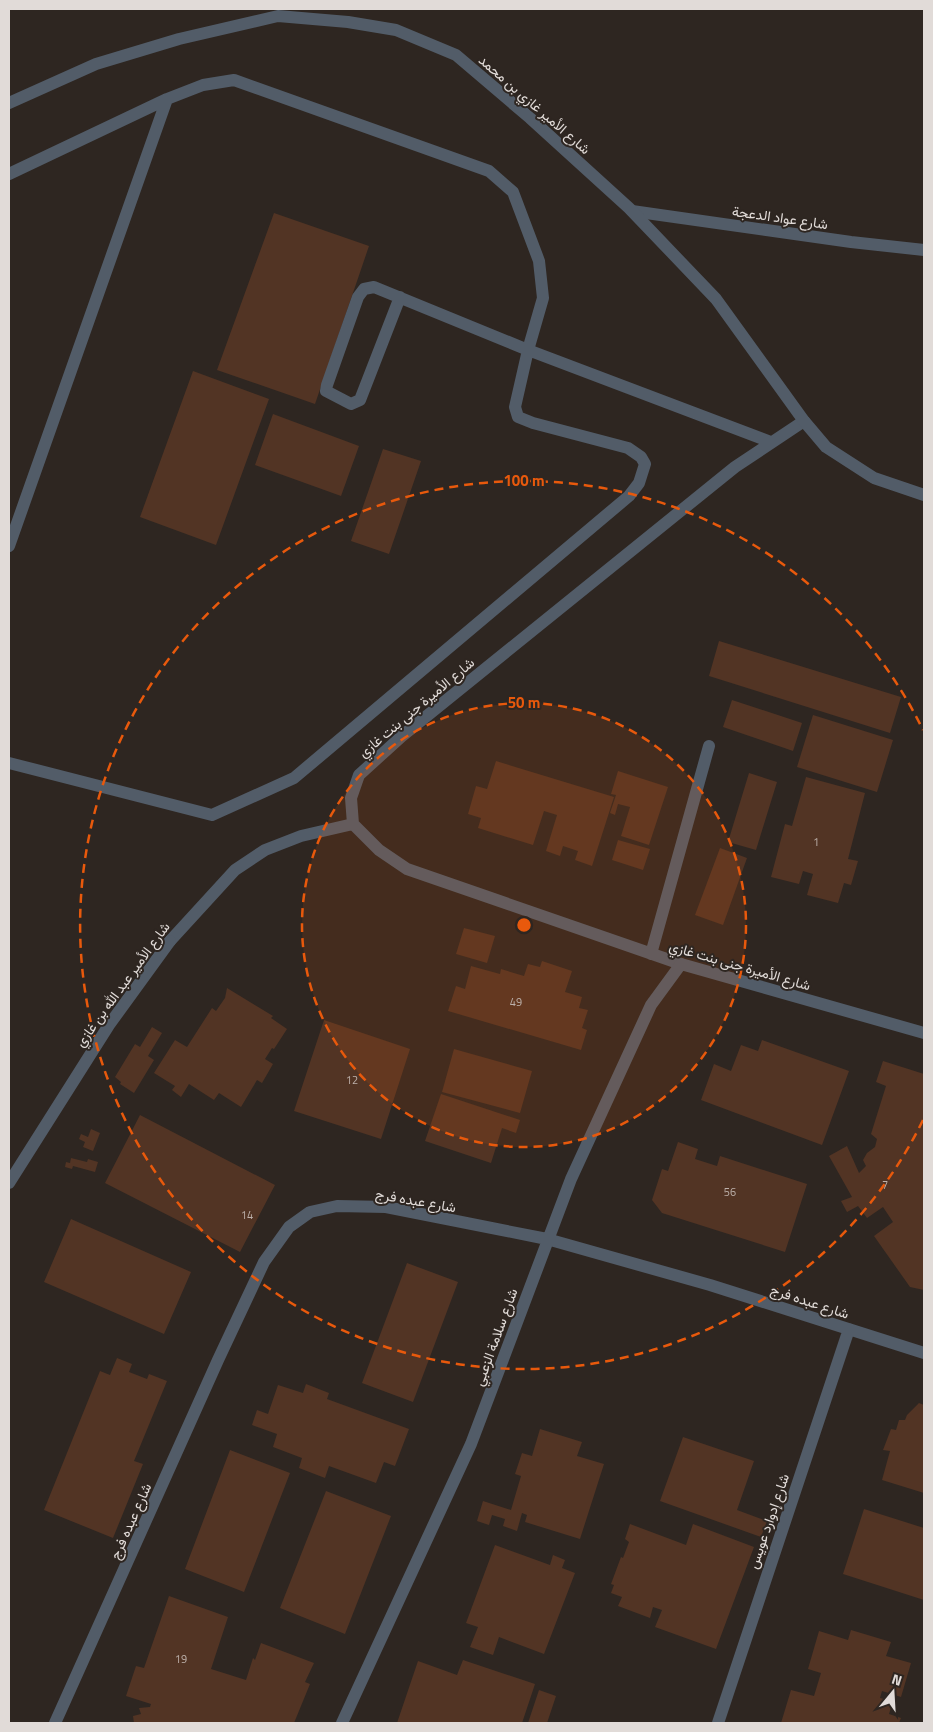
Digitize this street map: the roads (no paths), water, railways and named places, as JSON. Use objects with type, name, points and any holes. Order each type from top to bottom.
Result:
[{"type":"street","name":"شارع الأمير غازي بن محمد","points":[[9,103],[96,64],[179,39],[278,16],[348,22],[396,30],[456,55],[530,118],[632,212],[716,299],[804,421],[826,447],[874,478],[924,495]]},
{"type":"street","points":[[9,174],[167,99],[203,85],[234,80],[490,171],[513,192],[540,261],[543,298],[528,350],[515,408],[518,417],[533,423],[628,448],[641,457],[645,464],[640,483],[629,496],[294,778],[212,815],[9,762]]},
{"type":"street","points":[[9,546],[167,99]]},
{"type":"street","name":"شارع عواد الدعجة","points":[[632,212],[924,250]]},
{"type":"street","points":[[400,297],[360,400],[351,404],[326,391],[326,385],[358,297],[364,289],[374,287],[400,297],[528,350],[771,442]]},
{"type":"street","name":"شارع الأميرة جنى بنت غازي","points":[[804,421],[735,467],[402,736],[359,775],[351,798],[353,824],[378,850],[407,869],[681,964],[924,1033]]},
{"type":"street","points":[[651,954],[709,746]]},
{"type":"street","name":"شارع الأمير عبد الله بن غازي","points":[[9,1183],[109,1025],[170,941],[235,870],[265,850],[301,836],[353,824]]},
{"type":"street","name":"شارع سلامة الزعبي","points":[[342,1723],[471,1444],[547,1239],[571,1179],[617,1076],[651,1005],[681,964]]},
{"type":"street","name":"شارع عبده فرج","points":[[56,1723],[264,1262],[288,1227],[310,1212],[337,1206],[386,1207],[547,1239],[710,1285],[924,1353]]},
{"type":"street","name":"شارع إدوارد عويس","points":[[718,1723],[771,1558],[849,1329]]}]
